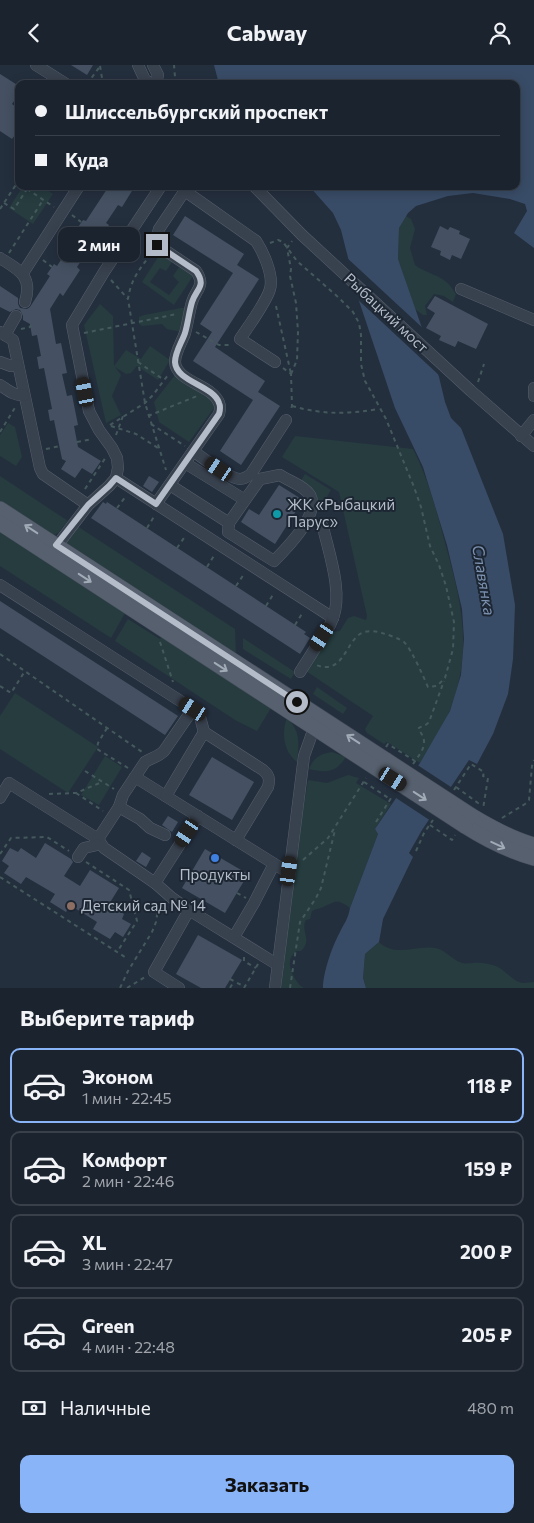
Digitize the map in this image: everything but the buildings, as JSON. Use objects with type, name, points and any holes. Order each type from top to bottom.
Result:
[{"type":"main road","points":[[0,509],[53,551]]},
{"type":"main road","points":[[0,523],[53,551],[380,762],[467,821],[494,843],[534,858]]},
{"type":"main road","points":[[467,821],[534,845]]},
{"type":"street","points":[[36,65],[60,80]]},
{"type":"street","points":[[138,65],[145,80]]},
{"type":"street","points":[[153,65],[158,75],[157,80]]},
{"type":"street","points":[[23,273],[76,190]]},
{"type":"street","points":[[53,551],[83,502],[109,486],[116,478],[118,468],[117,458],[112,448],[89,411],[72,325],[104,272],[158,190]]},
{"type":"street","points":[[158,505],[219,414],[220,405],[217,398],[181,374],[175,364],[185,333],[192,300],[201,283],[196,271],[157,245],[156,240],[158,229],[185,190]]},
{"type":"street","points":[[187,190],[256,241],[264,253],[271,279],[270,289],[240,339],[275,362]]},
{"type":"street","name":"Рыбацкий мост","points":[[257,190],[297,238],[474,388],[534,447]]},
{"type":"street","points":[[2,259],[23,273],[28,283],[25,302]]},
{"type":"street","points":[[461,289],[534,320]]},
{"type":"street","points":[[16,316],[2,333],[12,340],[40,468],[43,474],[83,502]]},
{"type":"street","points":[[0,362],[11,366],[17,365]]},
{"type":"street","points":[[0,385],[14,394],[24,395]]},
{"type":"street","points":[[534,388],[534,396]]},
{"type":"street","points":[[193,451],[232,477],[246,478],[251,474],[286,420]]},
{"type":"street","points":[[521,436],[534,420]]},
{"type":"street","points":[[185,463],[245,500]]},
{"type":"street","points":[[263,573],[292,543],[310,514],[312,502],[310,496],[306,491],[280,475],[260,479],[229,523],[228,532],[274,561]]},
{"type":"street","points":[[116,478],[333,618]]},
{"type":"street","points":[[170,485],[229,523]]},
{"type":"street","points":[[300,672],[330,625],[337,606],[338,593],[323,527]]},
{"type":"street","points":[[0,585],[199,713],[204,733],[263,769],[268,775],[268,787],[236,840]]},
{"type":"street","points":[[78,857],[84,848],[98,842],[119,807],[123,795],[145,763],[149,759],[160,756],[193,709]]},
{"type":"street","points":[[275,988],[304,756],[318,723]]},
{"type":"street","points":[[166,796],[204,733]]},
{"type":"street","points":[[136,776],[274,864],[289,871]]},
{"type":"street","points":[[0,797],[4,781],[30,796],[98,842],[189,910],[278,965]]},
{"type":"street","points":[[119,807],[164,835]]},
{"type":"street","points":[[159,886],[198,816]]},
{"type":"street","points":[[234,937],[274,864]]},
{"type":"street","points":[[179,988],[154,972],[189,910]]},
{"type":"path","points":[[174,65],[174,80]]},
{"type":"path","points":[[90,80],[101,66]]},
{"type":"path","points":[[101,66],[103,80]]},
{"type":"path","points":[[0,209],[15,187]]},
{"type":"path","points":[[4,203],[14,209],[26,190]]},
{"type":"path","points":[[28,190],[62,213]]},
{"type":"path","points":[[2,259],[43,200]]},
{"type":"path","points":[[78,219],[81,222]]},
{"type":"path","points":[[287,248],[297,238]]},
{"type":"path","points":[[261,249],[270,243],[283,242],[297,261],[353,312],[359,323],[361,364],[365,381],[386,419],[414,487],[421,507],[430,546],[446,586],[454,622],[453,649],[445,679],[429,722],[418,729],[424,738],[424,745],[410,769]]},
{"type":"path","points":[[157,245],[135,276],[130,286],[128,299],[145,403],[170,485]]},
{"type":"path","points":[[287,248],[298,332],[297,360],[290,374]]},
{"type":"path","points":[[104,272],[128,299]]},
{"type":"path","points":[[270,289],[273,295],[290,374],[292,406],[286,420]]},
{"type":"path","points":[[74,335],[132,325],[190,311]]},
{"type":"path","points":[[185,333],[198,332],[219,345],[232,345],[240,339]]},
{"type":"path","points":[[138,361],[164,380]]},
{"type":"path","points":[[275,362],[290,374]]},
{"type":"path","points":[[158,448],[136,434],[108,425],[145,403],[175,364]]},
{"type":"path","points":[[474,388],[484,364]]},
{"type":"path","points":[[148,416],[209,392]]},
{"type":"path","points":[[0,432],[24,395]]},
{"type":"path","points":[[292,406],[331,413],[352,413],[380,408]]},
{"type":"path","points":[[83,502],[112,448],[123,416]]},
{"type":"path","points":[[151,424],[193,451]]},
{"type":"path","points":[[77,442],[104,437]]},
{"type":"path","points":[[118,509],[131,488]]},
{"type":"path","points":[[147,528],[158,505]]},
{"type":"path","points":[[177,548],[191,526]]},
{"type":"path","points":[[207,567],[221,545]]},
{"type":"path","points":[[236,586],[250,564]]},
{"type":"path","points":[[266,606],[280,584]]},
{"type":"path","points":[[295,625],[310,603]]},
{"type":"path","points":[[307,661],[322,667],[330,666],[339,662],[360,634],[368,631],[377,631],[403,642],[412,655],[428,687],[437,686],[445,679]]},
{"type":"path","points":[[159,637],[173,682]]},
{"type":"path","points":[[0,654],[145,754],[149,759]]},
{"type":"path","points":[[0,686],[12,693],[25,671]]},
{"type":"path","points":[[107,728],[98,743],[97,749],[136,776]]},
{"type":"path","points":[[500,820],[529,800],[534,759]]},
{"type":"path","points":[[289,871],[324,842],[335,830],[364,782],[380,762],[415,761]]},
{"type":"path","points":[[85,771],[123,795]]},
{"type":"path","points":[[30,796],[76,793],[102,782]]},
{"type":"path","points":[[364,782],[390,799]]},
{"type":"path","points":[[430,825],[452,840],[467,821],[478,803],[456,787]]},
{"type":"path","points":[[376,821],[395,791]]},
{"type":"path","points":[[76,793],[112,818]]},
{"type":"path","points":[[290,988],[300,921],[316,899],[321,888],[335,830]]},
{"type":"path","points":[[0,854],[11,838],[47,837],[129,890],[137,921],[117,951]]},
{"type":"path","points":[[0,877],[128,959]]},
{"type":"path","points":[[120,988],[156,922],[159,886]]},
{"type":"path","points":[[237,893],[241,896]]},
{"type":"path","points":[[230,979],[245,988],[263,956]]},
{"type":"path","points":[[127,988],[154,972]]},
{"type":"path","points":[[230,988],[234,981]]},
{"type":"green space","points":[[20,190],[47,190],[53,194],[33,224],[9,208]]},
{"type":"green space","points":[[406,216],[411,219],[415,229],[410,248],[415,265],[447,282],[456,294],[453,302],[444,296],[434,294],[425,306],[427,315],[423,315],[415,309],[398,259],[399,228]]},
{"type":"green space","points":[[160,254],[172,262],[166,271],[160,268],[150,282],[169,295],[179,282],[173,276],[179,267],[193,276],[174,305],[142,282]]},
{"type":"green space","points":[[100,304],[113,316],[114,366],[126,350],[141,359],[150,346],[170,360],[158,380],[137,366],[131,373],[126,374],[115,367],[121,375],[112,396],[121,415],[106,423],[84,325]]},
{"type":"green space","points":[[187,308],[182,332],[167,329],[162,324],[142,326],[139,324],[139,317],[144,315]]},
{"type":"green space","points":[[175,375],[213,401],[214,408],[189,442],[159,422],[154,402]]},
{"type":"green space","points":[[8,423],[15,427],[22,457],[16,466],[0,456],[0,435]]},
{"type":"green space","points":[[295,436],[413,449],[423,471],[435,505],[460,604],[463,645],[462,666],[450,710],[440,731],[420,763],[387,742],[384,744],[367,733],[365,729],[373,716],[306,671],[331,632],[340,631],[348,618],[354,616],[366,620],[367,616],[339,492],[282,457]]},
{"type":"green space","points":[[305,474],[331,490],[321,507],[313,493],[300,482]]},
{"type":"green space","points":[[0,476],[68,521],[54,535],[0,501]]},
{"type":"green space","points":[[77,526],[235,629],[236,654],[65,543]]},
{"type":"green space","points":[[0,531],[125,613],[111,638],[0,566]]},
{"type":"green space","points":[[128,619],[160,639],[162,637],[271,708],[257,731],[235,720],[115,641]]},
{"type":"green space","points":[[243,638],[295,672],[291,679],[243,649]]},
{"type":"green space","points":[[317,687],[347,708],[343,714],[313,694]]},
{"type":"green space","points":[[15,693],[98,747],[68,793],[0,749],[0,716]]},
{"type":"green space","points":[[287,718],[297,733],[297,762],[289,753],[285,742],[284,730]]},
{"type":"green space","points":[[332,752],[346,757],[338,766],[330,771],[309,769],[318,757]]},
{"type":"green space","points":[[105,756],[122,767],[99,805],[81,795]]},
{"type":"green space","points":[[348,775],[359,778],[356,783],[391,804],[375,829],[378,834],[350,908],[342,903],[334,902],[312,911],[310,919],[306,920],[304,928],[306,943],[301,951],[294,953],[290,962],[294,977],[304,988],[281,988],[308,780],[327,783]]},
{"type":"green space","points":[[379,942],[386,947],[400,950],[439,949],[462,963],[482,963],[496,966],[519,982],[534,982],[534,988],[366,988],[363,978],[365,954]]},
{"type":"water","name":"Славянка","points":[[214,65],[534,65],[534,248],[514,233],[527,211],[525,204],[510,199],[473,193],[448,196],[416,206],[408,213],[399,228],[398,259],[439,377],[445,402],[451,418],[461,428],[503,534],[515,605],[513,659],[508,694],[493,734],[477,764],[469,760],[422,830],[409,853],[413,857],[383,919],[379,942],[365,954],[363,978],[366,988],[323,988],[326,968],[348,916],[378,834],[375,829],[420,763],[450,711],[461,675],[464,639],[462,609],[447,545],[423,467],[395,408],[359,301],[341,230],[333,213],[313,190],[520,190],[520,80],[218,80]]},
{"type":"pier","points":[[345,256],[426,331],[442,378],[355,297]]},
{"type":"pier","points":[[416,764],[454,789],[431,821],[393,796]]},
{"type":"place","name":"ЖК «Рыбацкий Парус»","points":[[277,514]]},
{"type":"place","name":"Продукты","points":[[215,858]]},
{"type":"place","name":"Детский сад № 14","points":[[71,906]]},
{"type":"route","points":[[157,245],[196,271],[200,277],[201,283],[192,300],[185,333],[175,364],[181,374],[217,398],[220,405],[219,414],[156,504],[116,478],[88,505],[56,545],[297,702]]}]
